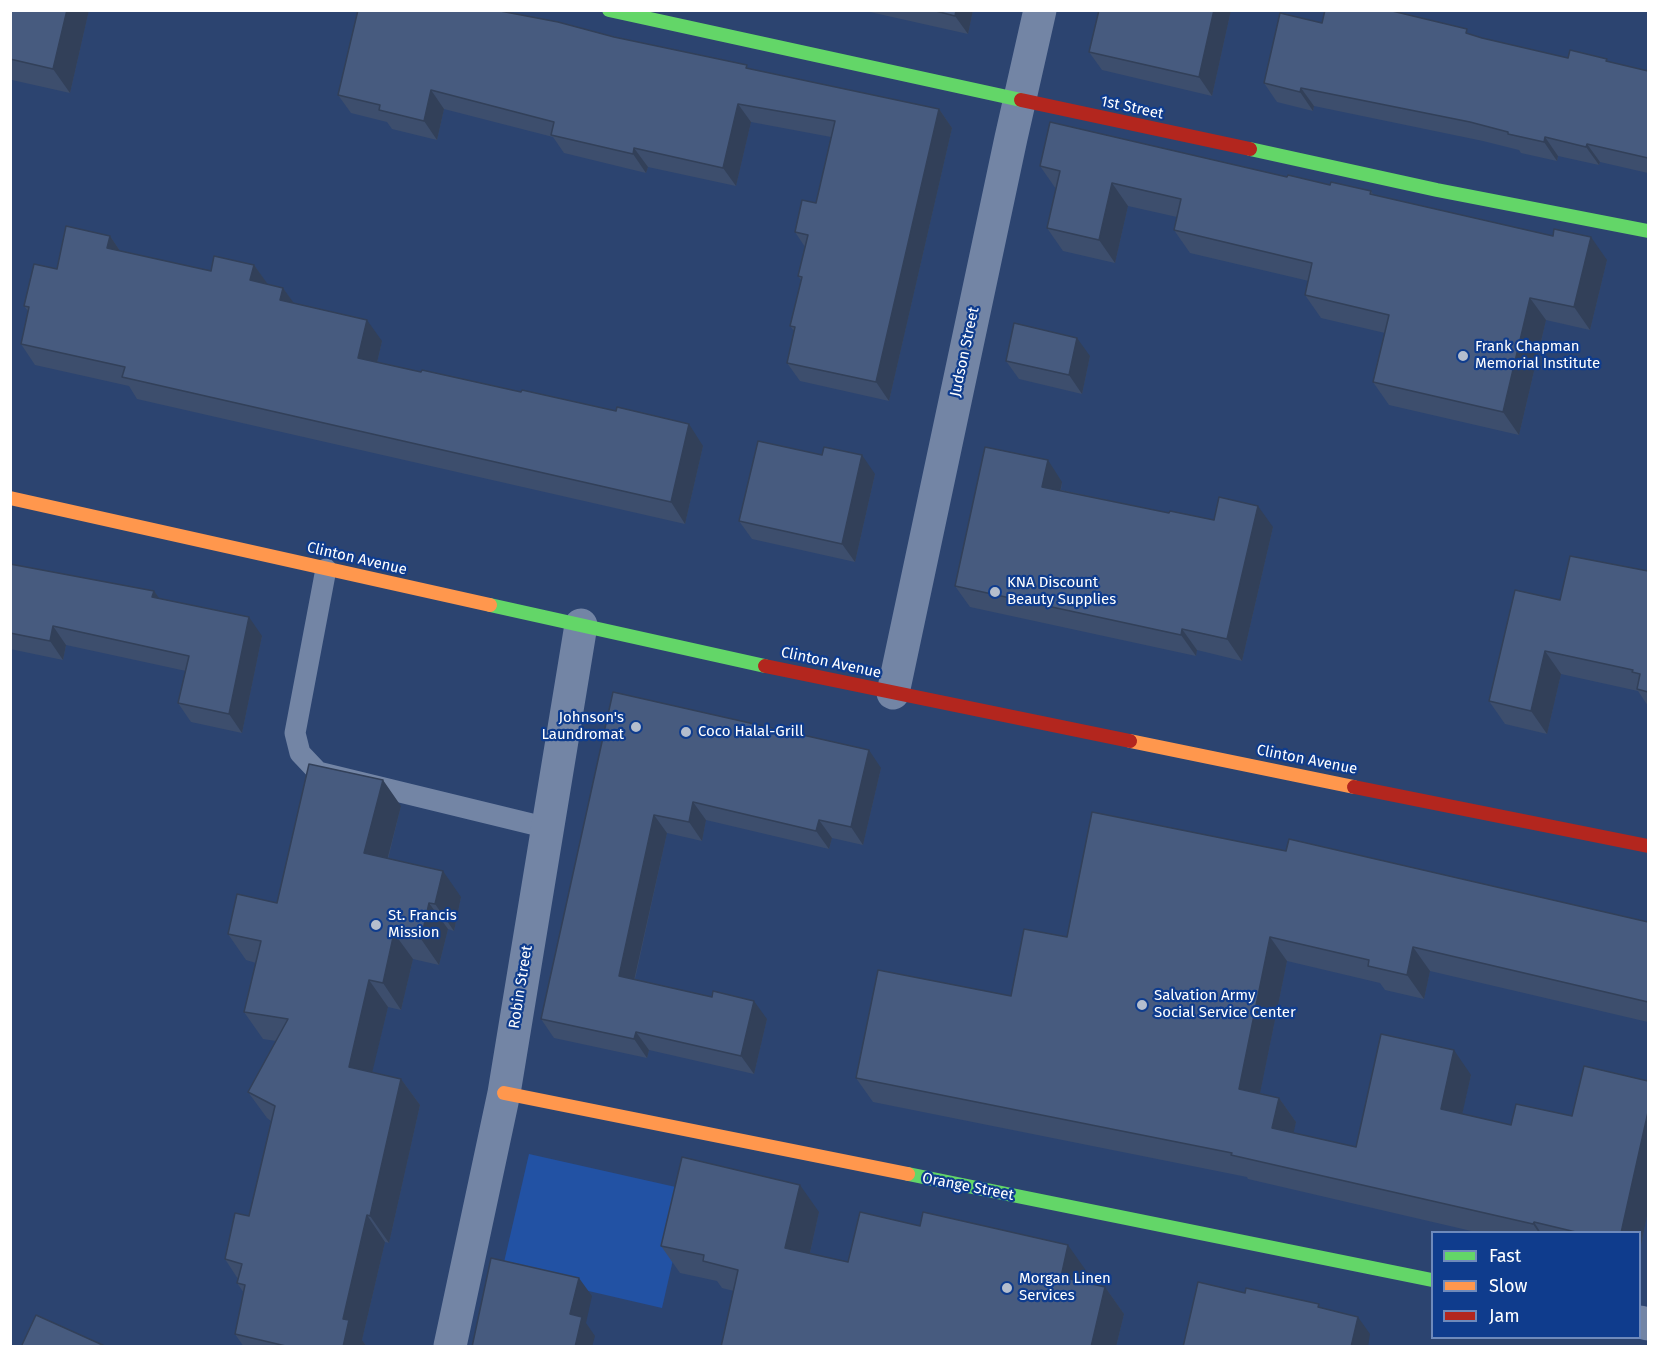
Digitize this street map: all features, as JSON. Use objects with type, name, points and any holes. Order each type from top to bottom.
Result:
[{"type":"street","name":"1st Street","points":[[609,10],[1437,190],[1648,231]]},
{"type":"street","name":"Judson Street","points":[[893,693],[1008,149],[1040,10]]},
{"type":"street","name":"Clinton Avenue","points":[[10,498],[893,693],[1648,846]]},
{"type":"street","name":"Robin Street","points":[[450,1347],[504,1093],[581,625]]},
{"type":"street","name":"Orange Street","points":[[504,1093],[1431,1280]]},
{"type":"lane","points":[[326,569],[295,733],[300,753],[318,772],[548,828]]},
{"type":"shaded area","points":[[529,1154],[689,1190],[662,1308],[502,1271]]},
{"type":"building","points":[[10,10],[67,10],[53,69],[10,59]]},
{"type":"building","points":[[358,10],[495,10],[558,22],[614,37],[747,65],[746,68],[939,109],[876,382],[787,363],[795,327],[790,326],[802,277],[798,276],[808,235],[795,232],[802,200],[816,203],[835,121],[738,104],[723,168],[634,148],[633,154],[551,135],[554,122],[431,90],[424,121],[379,110],[380,105],[338,95]]},
{"type":"building","points":[[932,10],[956,10],[955,16]]},
{"type":"building","points":[[1099,10],[1214,10],[1199,77],[1089,52]]},
{"type":"building","points":[[1325,10],[1388,10],[1467,29],[1466,33],[1482,38],[1568,58],[1570,50],[1648,71],[1648,158],[1545,137],[1544,142],[1470,122],[1301,88],[1300,92],[1264,83],[1280,13],[1322,23]]},
{"type":"building","points":[[1050,122],[1287,177],[1288,175],[1330,185],[1331,182],[1371,191],[1370,194],[1553,236],[1554,229],[1591,237],[1574,307],[1530,298],[1503,412],[1373,382],[1389,315],[1305,295],[1312,263],[1174,230],[1181,199],[1112,183],[1099,240],[1047,228],[1060,171],[1040,166]]},
{"type":"building","points":[[66,226],[110,236],[107,248],[211,271],[214,256],[254,265],[250,280],[283,288],[280,300],[367,320],[358,358],[616,411],[617,407],[689,424],[671,502],[122,377],[125,367],[21,344],[29,307],[24,306],[34,264],[57,269]]},
{"type":"building","points":[[1014,323],[1077,338],[1069,375],[1006,361]]},
{"type":"building","points":[[758,441],[822,455],[824,447],[862,455],[842,544],[739,521]]},
{"type":"building","points":[[985,447],[1048,460],[1042,487],[1214,520],[1219,497],[1258,506],[1227,639],[1182,629],[1181,635],[955,586]]},
{"type":"building","points":[[1570,556],[1648,571],[1648,692],[1637,689],[1640,674],[1632,672],[1633,670],[1545,651],[1531,711],[1489,701],[1515,590],[1560,600]]},
{"type":"building","points":[[10,564],[154,591],[152,597],[249,617],[229,714],[178,703],[189,656],[53,626],[50,641],[10,633]]},
{"type":"building","points":[[613,692],[869,750],[851,827],[819,820],[816,831],[693,802],[689,822],[654,815],[619,976],[712,997],[713,991],[754,1001],[741,1056],[636,1032],[634,1039],[541,1019]]},
{"type":"building","points":[[309,764],[383,780],[364,853],[443,871],[435,904],[429,903],[421,939],[394,933],[383,983],[369,980],[349,1067],[401,1079],[370,1216],[367,1215],[343,1319],[349,1320],[343,1347],[290,1347],[235,1334],[245,1285],[237,1283],[242,1264],[225,1259],[235,1213],[249,1216],[275,1106],[248,1092],[288,1019],[244,1012],[261,941],[228,934],[237,894],[277,903]]},
{"type":"building","points":[[1092,812],[1286,851],[1289,839],[1648,922],[1648,1002],[1413,947],[1407,975],[1368,966],[1369,960],[1270,937],[1239,1089],[1279,1098],[1272,1128],[1356,1147],[1381,1034],[1454,1050],[1441,1109],[1511,1125],[1516,1104],[1572,1116],[1584,1066],[1648,1081],[1648,1112],[1621,1231],[1572,1231],[1534,1222],[1533,1224],[1231,1155],[1232,1153],[856,1078],[878,970],[1011,996],[1024,929],[1067,937]]},
{"type":"building","points":[[682,1157],[800,1185],[785,1248],[848,1262],[860,1212],[920,1226],[923,1212],[1068,1245],[1061,1277],[1105,1287],[1091,1347],[721,1347],[738,1270],[703,1261],[704,1255],[661,1246]]},
{"type":"building","points":[[491,1258],[579,1278],[570,1314],[582,1317],[575,1347],[472,1347]]},
{"type":"building","points":[[1198,1282],[1245,1293],[1246,1288],[1319,1304],[1318,1307],[1358,1317],[1351,1347],[1183,1347]]},
{"type":"building","points":[[36,1315],[107,1347],[21,1347]]},
{"type":"traffic: fast","points":[[609,10],[1021,100]]},
{"type":"traffic: fast","points":[[1250,149],[1437,190],[1648,231]]},
{"type":"traffic: fast","points":[[490,605],[765,666]]},
{"type":"traffic: fast","points":[[908,1174],[1431,1280]]},
{"type":"traffic: slow","points":[[10,498],[490,605]]},
{"type":"traffic: slow","points":[[1130,741],[1354,787]]},
{"type":"traffic: slow","points":[[504,1093],[908,1174]]},
{"type":"traffic: jam","points":[[1021,100],[1250,149]]},
{"type":"traffic: jam","points":[[765,666],[1130,741]]},
{"type":"traffic: jam","points":[[1354,787],[1648,846]]},
{"type":"place","name":"Frank Chapman Memorial Institute","points":[[1463,356]]},
{"type":"place","name":"KNA Discount Beauty Supplies","points":[[995,592]]},
{"type":"place","name":"Johnson's Laundromat","points":[[636,727]]},
{"type":"place","name":"Coco Halal-Grill","points":[[686,732]]},
{"type":"place","name":"St. Francis Mission","points":[[376,925]]},
{"type":"place","name":"Salvation Army Social Service Center","points":[[1142,1005]]},
{"type":"place","name":"Morgan Linen Services","points":[[1007,1288]]}]
